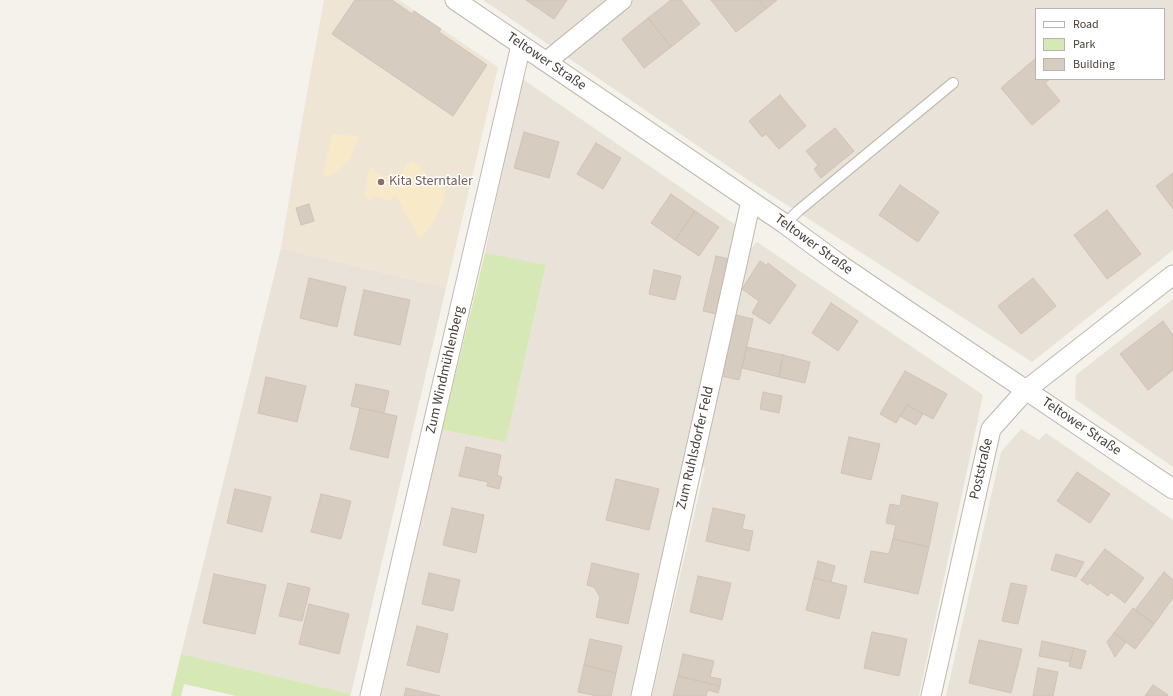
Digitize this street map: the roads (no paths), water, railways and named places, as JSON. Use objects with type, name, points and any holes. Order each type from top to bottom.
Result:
[{"type":"street","name":"Teltower Straße","points":[[455,0],[785,224],[848,270],[1173,489]]},
{"type":"street","points":[[546,62],[622,0]]},
{"type":"street","name":"Zum Windmühlenberg","points":[[370,696],[521,45]]},
{"type":"street","name":"Zum Ruhlsdorfer Feld","points":[[641,696],[751,201]]},
{"type":"street","name":"Poststraße","points":[[931,696],[991,429],[1026,390],[1173,275]]},
{"type":"lane","points":[[785,224],[798,211],[953,83]]},
{"type":"place","name":"Kita Sterntaler","points":[[381,182]]}]
